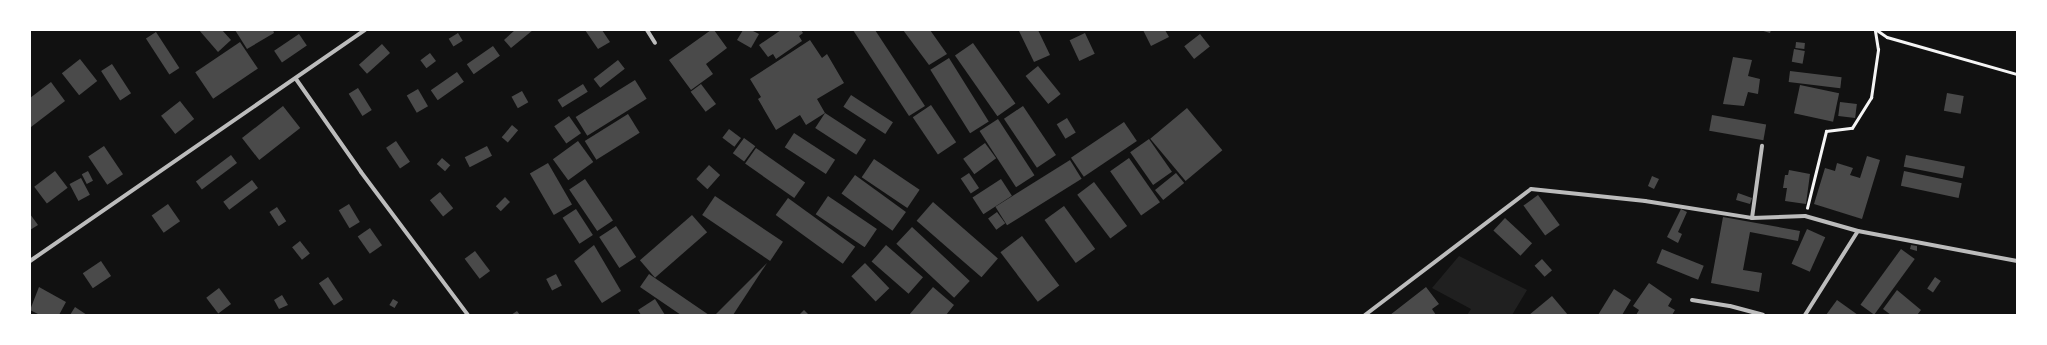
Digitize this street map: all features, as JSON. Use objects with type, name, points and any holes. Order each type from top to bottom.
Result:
[{"type":"street","points":[[30,261],[296,79],[364,30]]},
{"type":"street","points":[[647,30],[655,43]]},
{"type":"street","points":[[296,79],[361,172],[468,315]]},
{"type":"street","points":[[1752,218],[1762,146]]},
{"type":"street","points":[[1365,315],[1531,189],[1645,201],[1752,218],[1805,216],[1858,230],[2017,262]]},
{"type":"street","points":[[1805,315],[1858,230]]},
{"type":"street","points":[[1692,300],[1730,306],[1763,315]]},
{"type":"path","points":[[1876,30],[1887,37],[2017,74]]},
{"type":"path","points":[[1805,216],[1826,130],[1852,128],[1871,98],[1878,50],[1876,30]]},
{"type":"shaded area","points":[[1459,256],[1527,290],[1512,315],[1467,315],[1471,309],[1432,288]]},
{"type":"building","points":[[199,30],[222,30],[231,40],[218,52]]},
{"type":"building","points":[[235,30],[273,30],[274,33],[247,49]]},
{"type":"building","points":[[515,30],[533,30],[511,48],[504,40]]},
{"type":"building","points":[[585,30],[602,30],[610,42],[598,49]]},
{"type":"building","points":[[711,30],[714,30],[727,48],[706,64],[713,74],[691,90],[669,60]]},
{"type":"building","points":[[743,30],[751,30],[759,34],[751,48],[737,40]]},
{"type":"building","points":[[781,30],[801,30],[803,33],[799,36],[802,41],[776,59],[773,54],[768,57],[759,45]]},
{"type":"building","points":[[853,30],[875,30],[925,106],[909,116]]},
{"type":"building","points":[[903,30],[930,30],[947,54],[929,65]]},
{"type":"building","points":[[1038,30],[1050,55],[1034,62],[1019,31]]},
{"type":"building","points":[[1143,30],[1165,30],[1169,37],[1151,46]]},
{"type":"building","points":[[1760,30],[1771,30],[1770,33]]},
{"type":"building","points":[[156,32],[179,68],[169,75],[146,39]]},
{"type":"building","points":[[458,33],[463,41],[453,46],[449,39]]},
{"type":"building","points":[[1085,33],[1095,54],[1079,61],[1070,40]]},
{"type":"building","points":[[299,34],[307,46],[282,62],[274,51]]},
{"type":"building","points":[[1200,34],[1210,47],[1194,59],[1184,46]]},
{"type":"building","points":[[810,40],[822,58],[827,54],[844,83],[817,99],[825,113],[806,125],[800,115],[776,130],[758,99],[761,97],[750,79]]},
{"type":"building","points":[[240,42],[258,69],[213,99],[195,72]]},
{"type":"building","points":[[1796,42],[1805,43],[1804,49],[1795,48]]},
{"type":"building","points":[[973,43],[1015,104],[997,116],[955,56]]},
{"type":"building","points":[[382,44],[390,53],[367,74],[359,65]]},
{"type":"building","points":[[493,46],[500,56],[474,74],[467,64]]},
{"type":"building","points":[[1794,49],[1805,51],[1803,64],[1792,62]]},
{"type":"building","points":[[430,53],[436,61],[426,68],[420,60]]},
{"type":"building","points":[[1733,57],[1752,60],[1748,76],[1760,79],[1758,94],[1748,92],[1744,106],[1723,104]]},
{"type":"building","points":[[949,58],[989,122],[970,133],[930,70]]},
{"type":"building","points":[[80,59],[97,81],[79,95],[62,73]]},
{"type":"building","points":[[618,60],[625,69],[600,88],[594,79]]},
{"type":"building","points":[[112,64],[131,93],[120,100],[101,71]]},
{"type":"building","points":[[1038,66],[1061,94],[1048,104],[1026,76]]},
{"type":"building","points":[[1790,71],[1842,77],[1840,88],[1789,82]]},
{"type":"building","points":[[457,72],[464,82],[438,100],[431,90]]},
{"type":"building","points":[[635,80],[647,99],[587,136],[576,117]]},
{"type":"building","points":[[51,82],[65,101],[31,127],[30,98]]},
{"type":"building","points":[[583,84],[588,92],[562,108],[558,100]]},
{"type":"building","points":[[701,84],[716,104],[706,112],[691,92]]},
{"type":"building","points":[[1800,85],[1839,93],[1833,122],[1794,113]]},
{"type":"building","points":[[358,88],[372,110],[362,116],[349,94]]},
{"type":"building","points":[[418,89],[428,106],[417,113],[407,96]]},
{"type":"building","points":[[522,91],[528,102],[518,108],[512,97]]},
{"type":"building","points":[[1947,93],[1964,96],[1961,114],[1944,111]]},
{"type":"building","points":[[851,95],[893,122],[885,134],[843,107]]},
{"type":"building","points":[[180,101],[194,119],[175,134],[161,116]]},
{"type":"building","points":[[1840,102],[1857,104],[1855,118],[1838,116]]},
{"type":"building","points":[[931,105],[956,142],[938,155],[913,117]]},
{"type":"building","points":[[283,106],[300,128],[259,160],[242,138]]},
{"type":"building","points":[[1023,106],[1056,155],[1037,168],[1004,119]]},
{"type":"building","points":[[1187,108],[1222,150],[1186,181],[1150,139]]},
{"type":"building","points":[[825,113],[866,140],[856,155],[815,128]]},
{"type":"building","points":[[628,114],[640,133],[596,160],[585,141]]},
{"type":"building","points":[[1712,115],[1766,125],[1763,140],[1709,131]]},
{"type":"building","points":[[569,116],[581,133],[566,144],[554,126]]},
{"type":"building","points":[[1067,118],[1076,133],[1065,139],[1057,124]]},
{"type":"building","points":[[998,119],[1034,175],[1016,187],[980,131]]},
{"type":"building","points":[[1124,122],[1137,141],[1084,177],[1071,158]]},
{"type":"building","points":[[512,125],[518,130],[508,142],[502,137]]},
{"type":"building","points":[[729,129],[741,138],[734,147],[722,138]]},
{"type":"building","points":[[794,133],[835,160],[826,174],[785,147]]},
{"type":"building","points":[[744,138],[755,146],[744,162],[733,153]]},
{"type":"building","points":[[1149,139],[1172,172],[1153,185],[1130,152]]},
{"type":"building","points":[[396,141],[410,162],[400,168],[386,148]]},
{"type":"building","points":[[578,141],[593,162],[568,180],[553,159]]},
{"type":"building","points":[[985,143],[996,158],[974,174],[963,159]]},
{"type":"building","points":[[104,146],[123,174],[107,185],[88,157]]},
{"type":"building","points":[[487,146],[492,156],[470,167],[465,157]]},
{"type":"building","points":[[756,148],[805,182],[794,198],[745,164]]},
{"type":"building","points":[[231,155],[237,163],[202,189],[196,181]]},
{"type":"building","points":[[1906,155],[1965,166],[1963,178],[1904,167]]},
{"type":"building","points":[[1867,156],[1880,160],[1862,219],[1814,204],[1825,168],[1835,171],[1837,163],[1853,168],[1850,175],[1860,178]]},
{"type":"building","points":[[442,158],[450,165],[445,171],[437,164]]},
{"type":"building","points":[[1129,158],[1160,202],[1141,215],[1110,171]]},
{"type":"building","points":[[874,159],[920,190],[907,208],[862,177]]},
{"type":"building","points":[[1070,160],[1082,179],[1007,225],[995,207]]},
{"type":"building","points":[[548,163],[572,205],[554,215],[530,174]]},
{"type":"building","points":[[709,165],[720,175],[707,189],[696,179]]},
{"type":"building","points":[[1789,170],[1810,174],[1806,204],[1785,201],[1787,188],[1783,188],[1785,175],[1788,175]]},
{"type":"building","points":[[55,171],[68,188],[47,203],[34,187]]},
{"type":"building","points":[[88,171],[93,181],[87,184],[82,174]]},
{"type":"building","points":[[1904,171],[1962,183],[1959,198],[1901,186]]},
{"type":"building","points":[[969,173],[979,188],[971,194],[961,179]]},
{"type":"building","points":[[1176,173],[1184,183],[1163,200],[1155,190]]},
{"type":"building","points":[[855,175],[906,212],[892,231],[841,194]]},
{"type":"building","points":[[1652,176],[1659,179],[1654,189],[1648,186]]},
{"type":"building","points":[[81,178],[90,195],[78,201],[70,184]]},
{"type":"building","points":[[585,179],[613,220],[597,231],[569,190]]},
{"type":"building","points":[[1001,179],[1012,196],[983,214],[972,198]]},
{"type":"building","points":[[252,180],[258,188],[229,210],[223,202]]},
{"type":"building","points":[[1094,182],[1127,226],[1110,239],[1077,195]]},
{"type":"building","points":[[440,192],[453,208],[443,217],[430,200]]},
{"type":"building","points":[[1738,193],[1752,198],[1750,204],[1736,200]]},
{"type":"building","points":[[1538,195],[1560,225],[1545,236],[1523,206]]},
{"type":"building","points":[[715,196],[783,242],[770,261],[702,215]]},
{"type":"building","points":[[828,196],[877,229],[865,247],[816,214]]},
{"type":"building","points":[[505,197],[510,202],[501,211],[496,206]]},
{"type":"building","points":[[788,198],[855,247],[843,264],[776,215]]},
{"type":"building","points":[[933,202],[998,258],[982,277],[917,221]]},
{"type":"building","points":[[168,204],[180,221],[164,233],[152,215]]},
{"type":"building","points":[[349,204],[360,222],[350,228],[339,210]]},
{"type":"building","points":[[1064,206],[1095,249],[1076,263],[1045,220]]},
{"type":"building","points":[[277,207],[286,221],[279,226],[269,212]]},
{"type":"building","points":[[576,209],[593,235],[579,244],[563,218]]},
{"type":"building","points":[[1681,209],[1687,212],[1678,232],[1682,234],[1678,243],[1667,237]]},
{"type":"building","points":[[997,212],[1005,223],[996,230],[988,218]]},
{"type":"building","points":[[30,214],[38,225],[30,230]]},
{"type":"building","points":[[692,215],[707,232],[655,278],[640,260]]},
{"type":"building","points":[[1723,217],[1800,231],[1798,241],[1750,232],[1743,270],[1762,273],[1759,292],[1711,283]]},
{"type":"building","points":[[1505,218],[1532,243],[1520,256],[1493,230]]},
{"type":"building","points":[[616,226],[636,257],[619,268],[599,237]]},
{"type":"building","points":[[912,227],[970,281],[954,298],[896,244]]},
{"type":"building","points":[[370,228],[382,245],[370,254],[358,237]]},
{"type":"building","points":[[1807,229],[1825,237],[1810,272],[1792,264]]},
{"type":"building","points":[[1022,236],[1059,286],[1038,302],[1000,252]]},
{"type":"building","points":[[300,241],[310,254],[302,260],[292,247]]},
{"type":"building","points":[[594,245],[621,291],[602,303],[574,261]]},
{"type":"building","points":[[886,245],[923,277],[909,294],[872,262]]},
{"type":"building","points":[[1911,245],[1917,246],[1917,251],[1910,249]]},
{"type":"building","points":[[1662,249],[1704,266],[1698,280],[1656,263]]},
{"type":"building","points":[[1901,249],[1915,259],[1874,315],[1860,305]]},
{"type":"building","points":[[475,251],[490,271],[480,279],[465,259]]},
{"type":"building","points":[[1542,259],[1552,270],[1545,277],[1535,266]]},
{"type":"building","points":[[101,261],[111,276],[93,288],[83,273]]},
{"type":"building","points":[[767,263],[733,315],[715,315]]},
{"type":"building","points":[[865,263],[889,288],[876,301],[851,276]]},
{"type":"building","points":[[556,274],[562,286],[552,291],[546,279]]},
{"type":"building","points":[[649,274],[709,315],[681,315],[640,287]]},
{"type":"building","points":[[328,277],[343,299],[334,306],[319,283]]},
{"type":"building","points":[[1935,277],[1941,281],[1933,293],[1927,289]]},
{"type":"building","points":[[1649,283],[1672,299],[1668,306],[1675,310],[1672,315],[1636,315],[1639,310],[1633,306]]},
{"type":"building","points":[[39,287],[66,302],[59,315],[40,315],[30,310]]},
{"type":"building","points":[[933,287],[954,305],[946,315],[909,315]]},
{"type":"building","points":[[1426,287],[1439,304],[1432,309],[1436,315],[1390,315]]},
{"type":"building","points":[[219,288],[231,304],[218,314],[206,298]]},
{"type":"building","points":[[1614,289],[1631,300],[1622,315],[1598,315]]},
{"type":"building","points":[[1897,290],[1921,310],[1917,315],[1891,315],[1883,309]]},
{"type":"building","points":[[282,295],[288,305],[279,309],[274,300]]},
{"type":"building","points":[[1552,296],[1568,315],[1529,315]]},
{"type":"building","points":[[393,299],[398,302],[395,308],[389,305]]},
{"type":"building","points":[[655,299],[665,315],[641,315],[638,310]]},
{"type":"building","points":[[1837,300],[1858,315],[1826,315]]},
{"type":"building","points":[[75,307],[87,315],[70,315]]},
{"type":"building","points":[[804,310],[809,315],[799,315]]},
{"type":"building","points":[[517,311],[520,315],[511,315]]}]
